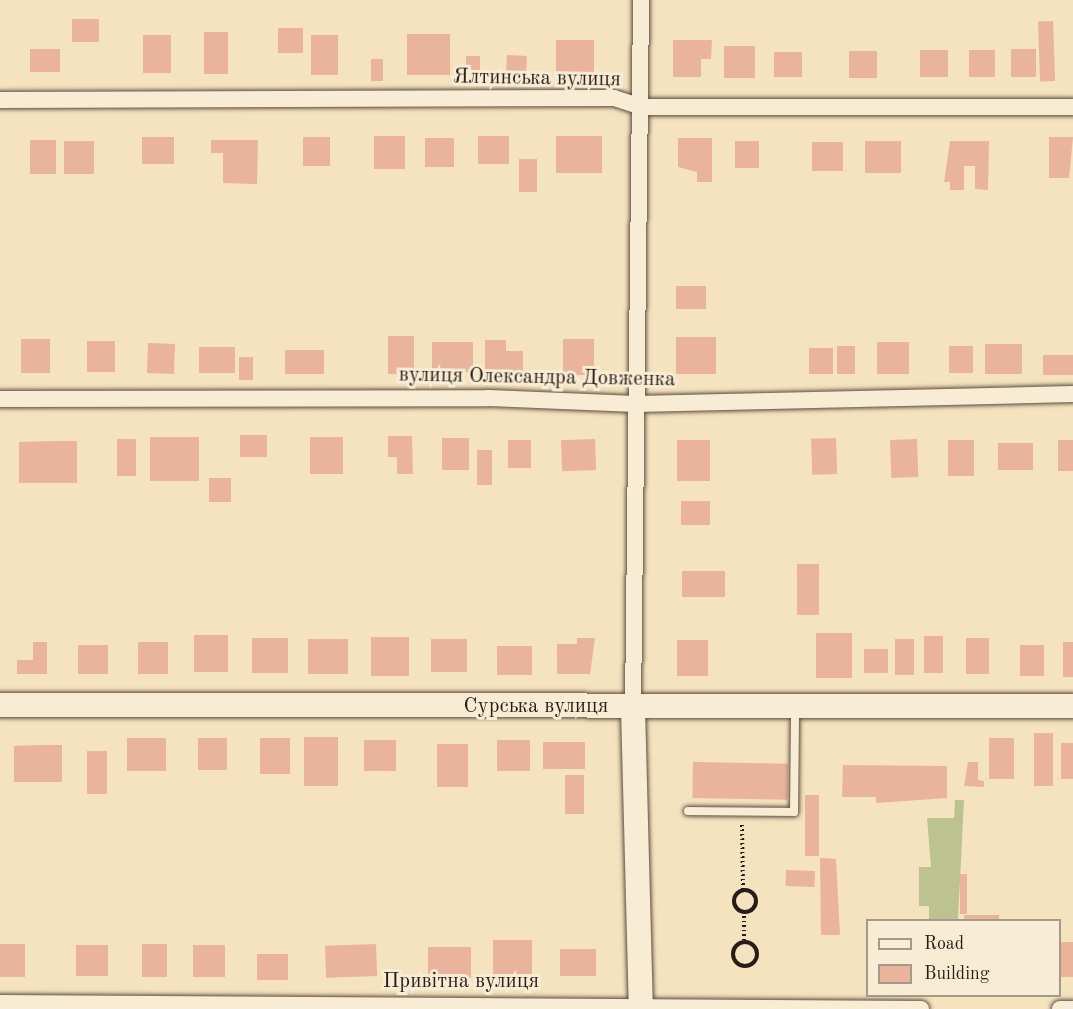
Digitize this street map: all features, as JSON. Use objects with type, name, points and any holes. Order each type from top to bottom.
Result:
[{"type":"street","points":[[641,0],[642,107],[633,708],[641,1007]]},
{"type":"street","name":"Ялтинська вулиця","points":[[0,100],[615,98],[642,107],[1073,107]]},
{"type":"street","name":"вулиця Олександра Довженка","points":[[0,399],[488,398],[636,404],[1073,394]]},
{"type":"street","name":"Сурська вулиця","points":[[0,705],[633,708],[1073,706]]},
{"type":"street","name":"Привітна вулиця","points":[[0,1003],[921,1009]]},
{"type":"street","points":[[1060,1009],[1073,1009]]},
{"type":"lane","points":[[688,811],[794,812],[795,707]]},
{"type":"path","points":[[742,812],[742,891],[734,899],[744,912],[744,941]]},
{"type":"path","points":[[742,891],[755,897],[752,910],[744,912]]},
{"type":"path","points":[[744,941],[756,949],[757,957],[746,966],[734,958],[737,944],[744,941]]},
{"type":"green space","points":[[955,800],[964,800],[958,919],[929,919],[929,906],[919,906],[919,867],[931,867],[927,818],[954,818]]},
{"type":"building","points":[[72,19],[99,19],[99,42],[72,42]]},
{"type":"building","points":[[1053,21],[1055,81],[1040,81],[1038,22]]},
{"type":"building","points":[[278,28],[303,28],[303,53],[278,53]]},
{"type":"building","points":[[204,32],[228,32],[228,74],[204,74]]},
{"type":"building","points":[[407,34],[450,34],[450,75],[407,75]]},
{"type":"building","points":[[143,35],[171,35],[171,73],[143,73]]},
{"type":"building","points":[[311,35],[338,35],[338,75],[311,75]]},
{"type":"building","points":[[556,40],[594,40],[594,76],[556,76]]},
{"type":"building","points":[[673,40],[712,40],[711,59],[701,59],[701,77],[673,77]]},
{"type":"building","points":[[724,46],[755,46],[755,78],[724,78]]},
{"type":"building","points":[[30,49],[60,49],[60,72],[30,72]]},
{"type":"building","points":[[1011,49],[1036,49],[1036,77],[1011,77]]},
{"type":"building","points":[[920,50],[948,50],[948,77],[920,77]]},
{"type":"building","points":[[969,50],[995,50],[995,77],[969,77]]},
{"type":"building","points":[[849,51],[877,51],[877,78],[849,78]]},
{"type":"building","points":[[774,52],[802,52],[802,77],[774,77]]},
{"type":"building","points":[[507,55],[527,56],[526,77],[506,76]]},
{"type":"building","points":[[466,56],[480,56],[480,77],[466,77]]},
{"type":"building","points":[[371,59],[383,59],[383,81],[371,81]]},
{"type":"building","points":[[374,136],[405,136],[405,169],[374,169]]},
{"type":"building","points":[[478,136],[509,136],[509,164],[478,164]]},
{"type":"building","points":[[556,136],[602,136],[602,173],[556,173]]},
{"type":"building","points":[[142,137],[174,137],[174,164],[142,164]]},
{"type":"building","points":[[303,137],[330,137],[330,166],[303,166]]},
{"type":"building","points":[[1049,137],[1073,137],[1069,178],[1049,178]]},
{"type":"building","points":[[425,138],[454,138],[454,167],[425,167]]},
{"type":"building","points":[[678,138],[712,138],[712,182],[697,182],[697,172],[678,167]]},
{"type":"building","points":[[30,140],[56,140],[56,174],[30,174]]},
{"type":"building","points":[[211,140],[258,140],[257,184],[223,183],[223,153],[211,153]]},
{"type":"building","points":[[64,141],[94,141],[94,174],[64,174]]},
{"type":"building","points":[[735,141],[759,141],[759,168],[735,168]]},
{"type":"building","points":[[865,141],[901,141],[901,173],[865,173]]},
{"type":"building","points":[[950,141],[989,141],[988,190],[975,189],[975,166],[964,166],[964,190],[950,190],[950,182],[944,182]]},
{"type":"building","points":[[812,142],[843,142],[843,171],[812,171]]},
{"type":"building","points":[[519,159],[537,159],[537,192],[519,192]]},
{"type":"building","points":[[676,286],[706,286],[706,309],[676,309]]},
{"type":"building","points":[[388,336],[414,336],[414,374],[388,374]]},
{"type":"building","points":[[676,337],[716,337],[716,374],[676,374]]},
{"type":"building","points":[[21,339],[50,339],[50,373],[21,373]]},
{"type":"building","points":[[563,339],[594,339],[594,375],[563,375]]},
{"type":"building","points":[[485,340],[506,340],[506,351],[523,351],[523,375],[485,374]]},
{"type":"building","points":[[87,341],[115,341],[115,372],[87,372]]},
{"type":"building","points":[[432,342],[473,342],[473,372],[432,372]]},
{"type":"building","points":[[877,342],[909,342],[909,374],[877,374]]},
{"type":"building","points":[[148,343],[175,344],[174,374],[147,373]]},
{"type":"building","points":[[985,344],[1022,344],[1022,374],[985,374]]},
{"type":"building","points":[[837,346],[855,346],[855,374],[837,374]]},
{"type":"building","points":[[949,346],[973,346],[973,373],[949,373]]},
{"type":"building","points":[[199,347],[235,347],[235,373],[199,373]]},
{"type":"building","points":[[809,348],[833,348],[833,374],[809,374]]},
{"type":"building","points":[[285,350],[324,350],[324,374],[285,374]]},
{"type":"building","points":[[1043,355],[1073,355],[1073,375],[1043,375]]},
{"type":"building","points":[[239,357],[253,357],[253,380],[239,380]]},
{"type":"building","points":[[240,435],[267,435],[267,457],[240,457]]},
{"type":"building","points":[[388,436],[412,436],[413,474],[397,474],[397,457],[388,457]]},
{"type":"building","points":[[150,437],[199,437],[199,481],[150,481]]},
{"type":"building","points":[[310,437],[343,437],[343,474],[310,474]]},
{"type":"building","points":[[442,438],[469,438],[469,470],[442,470]]},
{"type":"building","points":[[836,438],[837,474],[812,475],[811,439]]},
{"type":"building","points":[[117,439],[136,439],[136,476],[117,476]]},
{"type":"building","points":[[595,439],[596,470],[562,471],[561,440]]},
{"type":"building","points":[[917,439],[918,477],[891,478],[890,440]]},
{"type":"building","points":[[508,440],[531,440],[531,468],[508,468]]},
{"type":"building","points":[[677,440],[710,440],[710,481],[677,481]]},
{"type":"building","points":[[948,440],[974,440],[974,476],[948,476]]},
{"type":"building","points":[[1058,440],[1073,440],[1073,471],[1058,471]]},
{"type":"building","points":[[77,441],[77,483],[19,483],[19,442]]},
{"type":"building","points":[[998,443],[1033,443],[1033,470],[998,470]]},
{"type":"building","points":[[477,450],[492,450],[492,485],[477,485]]},
{"type":"building","points":[[209,478],[231,478],[231,502],[209,502]]},
{"type":"building","points":[[681,501],[710,501],[710,525],[681,525]]},
{"type":"building","points":[[797,564],[819,564],[819,615],[797,615]]},
{"type":"building","points":[[682,571],[725,571],[725,597],[682,597]]},
{"type":"building","points":[[816,633],[852,633],[852,678],[816,678]]},
{"type":"building","points":[[194,635],[228,635],[228,672],[194,672]]},
{"type":"building","points":[[924,636],[943,636],[943,673],[924,673]]},
{"type":"building","points":[[371,637],[409,637],[409,676],[371,676]]},
{"type":"building","points":[[252,638],[288,638],[288,673],[252,673]]},
{"type":"building","points":[[577,638],[595,638],[590,674],[557,674],[557,644],[577,644]]},
{"type":"building","points":[[966,638],[989,638],[989,674],[966,674]]},
{"type":"building","points":[[308,639],[348,639],[348,674],[308,674]]},
{"type":"building","points":[[431,639],[467,639],[467,672],[431,672]]},
{"type":"building","points":[[895,639],[914,639],[914,675],[895,675]]},
{"type":"building","points":[[677,640],[708,640],[708,676],[677,676]]},
{"type":"building","points":[[33,642],[47,642],[47,674],[17,674],[17,660],[33,660]]},
{"type":"building","points":[[138,642],[168,642],[168,674],[138,674]]},
{"type":"building","points":[[1063,642],[1073,642],[1073,677],[1063,677]]},
{"type":"building","points":[[78,645],[108,645],[108,674],[78,674]]},
{"type":"building","points":[[1020,645],[1044,645],[1044,676],[1020,676]]},
{"type":"building","points":[[497,646],[532,646],[532,675],[497,675]]},
{"type":"building","points":[[864,649],[888,649],[888,673],[864,673]]},
{"type":"building","points":[[1034,733],[1053,733],[1053,786],[1034,786]]},
{"type":"building","points":[[304,737],[338,737],[338,786],[304,786]]},
{"type":"building","points":[[127,738],[166,738],[166,771],[127,771]]},
{"type":"building","points":[[198,738],[227,738],[227,770],[198,770]]},
{"type":"building","points":[[260,738],[290,738],[290,774],[260,774]]},
{"type":"building","points":[[989,738],[1014,738],[1014,779],[989,779]]},
{"type":"building","points":[[364,740],[396,740],[396,771],[364,771]]},
{"type":"building","points":[[497,740],[530,740],[530,771],[497,771]]},
{"type":"building","points":[[543,742],[585,742],[585,769],[543,769]]},
{"type":"building","points":[[1061,743],[1073,743],[1073,779],[1061,779]]},
{"type":"building","points":[[437,744],[468,744],[468,787],[437,787]]},
{"type":"building","points":[[62,745],[62,782],[14,782],[14,746]]},
{"type":"building","points":[[87,751],[107,751],[107,794],[87,794]]},
{"type":"building","points":[[693,762],[788,764],[787,800],[692,798]]},
{"type":"building","points":[[968,762],[978,762],[978,780],[984,781],[984,787],[964,786]]},
{"type":"building","points":[[843,765],[947,766],[947,798],[876,803],[876,797],[842,797]]},
{"type":"building","points":[[565,775],[584,775],[584,814],[565,814]]},
{"type":"building","points":[[805,795],[819,795],[819,856],[805,856]]},
{"type":"building","points":[[820,858],[836,859],[840,935],[821,935]]},
{"type":"building","points":[[786,870],[815,871],[814,887],[785,886]]},
{"type":"building","points":[[960,874],[967,874],[967,914],[960,914]]},
{"type":"building","points":[[964,915],[999,915],[999,919],[964,919]]},
{"type":"building","points":[[493,940],[532,940],[532,975],[493,975]]},
{"type":"building","points":[[1061,942],[1073,942],[1073,977],[1061,977]]},
{"type":"building","points":[[0,944],[25,944],[25,977],[0,977]]},
{"type":"building","points":[[142,944],[167,944],[167,977],[142,977]]},
{"type":"building","points":[[376,944],[377,976],[326,978],[325,946]]},
{"type":"building","points":[[76,945],[108,945],[108,976],[76,976]]},
{"type":"building","points":[[193,945],[225,945],[225,977],[193,977]]},
{"type":"building","points":[[428,947],[471,947],[471,978],[428,978]]},
{"type":"building","points":[[560,949],[596,949],[596,976],[560,976]]},
{"type":"building","points":[[257,954],[288,954],[288,980],[257,980]]}]
